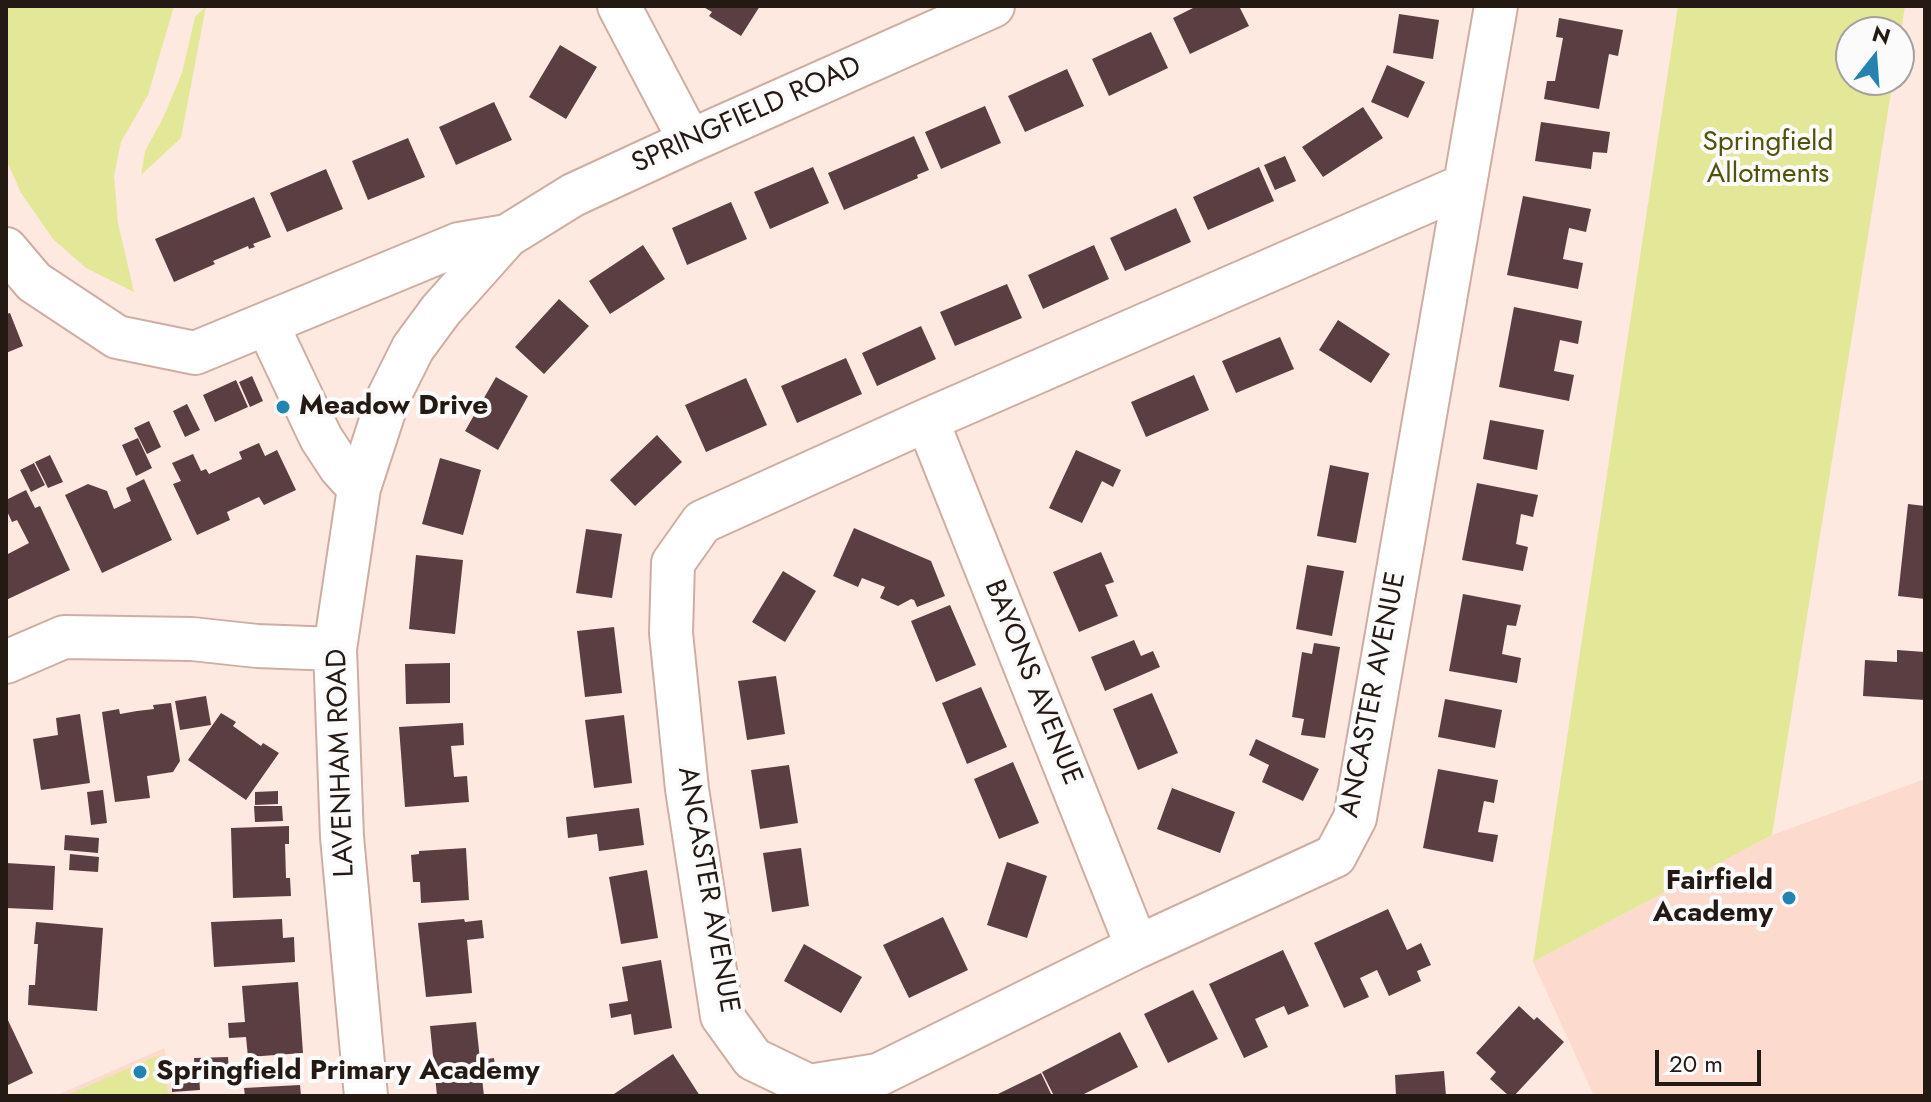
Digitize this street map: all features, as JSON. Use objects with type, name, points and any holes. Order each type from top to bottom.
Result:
[{"type":"street","points":[[619,6],[690,141]]},
{"type":"street","name":"SPRINGFIELD ROAD","points":[[507,236],[573,195],[993,6]]},
{"type":"street","name":"ANCASTER AVENUE","points":[[1465,185],[702,522],[673,563],[671,633],[687,789],[722,1016],[753,1059],[809,1086],[878,1075],[1137,947],[1335,856],[1355,818],[1465,185],[1496,6]]},
{"type":"street","points":[[6,249],[34,282],[117,337],[195,353],[459,244],[507,236]]},
{"type":"street","name":"LAVENHAM ROAD","points":[[366,1096],[342,837],[335,649],[359,488],[389,396],[413,348],[441,310],[507,236]]},
{"type":"street","points":[[267,324],[321,438],[340,467],[359,488]]},
{"type":"street","name":"BAYONS AVENUE","points":[[927,420],[1137,947]]},
{"type":"street","points":[[6,662],[64,637],[192,639],[257,646],[335,649]]},
{"type":"shaded area","name":"Fairfield Academy","points":[[1925,779],[1925,1096],[1594,1096],[1533,962],[1772,835]]},
{"type":"shaded area","name":"Springfield Primary Academy","points":[[164,1048],[176,1096],[55,1096]]},
{"type":"green space","points":[[6,6],[174,6],[148,95],[121,142],[114,176],[118,223],[134,292],[86,268],[53,239],[21,193],[6,159]]},
{"type":"green space","points":[[206,6],[181,138],[141,175],[145,151],[182,73],[195,17]]},
{"type":"green space","name":"Springfield Allotments","points":[[1678,6],[1905,6],[1903,16],[1835,16],[1835,96],[1890,96],[1772,835],[1533,962]]},
{"type":"green space","name":"Springfield Primary Academy","points":[[159,1055],[169,1096],[65,1096]]},
{"type":"building","points":[[702,6],[760,6],[741,36],[709,16],[712,12]]},
{"type":"building","points":[[1197,6],[1239,6],[1249,26],[1190,54],[1173,18]]},
{"type":"building","points":[[1399,14],[1439,20],[1433,59],[1393,53]]},
{"type":"building","points":[[1559,18],[1623,30],[1618,56],[1609,54],[1599,109],[1544,99],[1547,81],[1555,81],[1563,38],[1556,37]]},
{"type":"building","points":[[1151,32],[1168,68],[1109,96],[1092,59]]},
{"type":"building","points":[[560,45],[597,67],[566,119],[529,97]]},
{"type":"building","points":[[1387,65],[1425,82],[1408,118],[1371,102]]},
{"type":"building","points":[[1067,69],[1084,106],[1025,132],[1008,96]]},
{"type":"building","points":[[494,102],[512,140],[456,165],[439,127]]},
{"type":"building","points":[[985,106],[1001,143],[941,169],[925,132]]},
{"type":"building","points":[[1363,107],[1383,138],[1323,177],[1302,147]]},
{"type":"building","points":[[1541,122],[1610,132],[1607,153],[1593,152],[1591,169],[1535,161]]},
{"type":"building","points":[[914,136],[929,170],[917,175],[918,178],[844,210],[828,173]]},
{"type":"building","points":[[408,138],[425,177],[368,200],[352,161]]},
{"type":"building","points":[[1285,156],[1296,181],[1275,190],[1264,165]]},
{"type":"building","points":[[813,167],[829,203],[770,229],[754,192]]},
{"type":"building","points":[[1259,167],[1274,201],[1208,230],[1193,197]]},
{"type":"building","points":[[326,169],[343,209],[287,232],[270,193]]},
{"type":"building","points":[[1523,196],[1591,209],[1586,232],[1569,228],[1563,259],[1583,263],[1578,289],[1507,275]]},
{"type":"building","points":[[254,197],[271,237],[253,244],[255,247],[249,249],[248,246],[213,261],[215,264],[174,282],[155,239]]},
{"type":"building","points":[[731,202],[747,239],[687,265],[672,228]]},
{"type":"building","points":[[1176,208],[1191,242],[1125,271],[1110,238]]},
{"type":"building","points":[[643,245],[665,279],[610,314],[589,281]]},
{"type":"building","points":[[1094,245],[1109,279],[1043,309],[1028,275]]},
{"type":"building","points":[[1007,284],[1022,318],[955,346],[940,312]]},
{"type":"building","points":[[559,299],[589,326],[544,374],[515,347]]},
{"type":"building","points":[[1514,307],[1582,321],[1578,344],[1560,340],[1554,371],[1574,375],[1569,401],[1499,387]]},
{"type":"building","points":[[10,313],[23,346],[6,353],[6,314]]},
{"type":"building","points":[[1338,320],[1390,354],[1371,383],[1319,350]]},
{"type":"building","points":[[921,326],[936,359],[877,386],[862,353]]},
{"type":"building","points":[[1280,337],[1294,369],[1236,393],[1222,361]]},
{"type":"building","points":[[846,358],[862,394],[797,423],[781,386]]},
{"type":"building","points":[[1194,375],[1209,410],[1146,437],[1131,402]]},
{"type":"building","points":[[252,376],[263,401],[250,407],[239,382]]},
{"type":"building","points":[[496,377],[528,396],[498,450],[465,431]]},
{"type":"building","points":[[746,378],[767,425],[706,452],[685,405]]},
{"type":"building","points":[[236,380],[248,407],[215,422],[203,395]]},
{"type":"building","points":[[187,404],[200,430],[185,437],[173,411]]},
{"type":"building","points":[[1490,420],[1544,430],[1537,470],[1483,459]]},
{"type":"building","points":[[149,421],[161,447],[147,454],[134,428]]},
{"type":"building","points":[[657,435],[682,462],[635,506],[610,480]]},
{"type":"building","points":[[138,438],[152,468],[136,476],[122,445]]},
{"type":"building","points":[[259,443],[265,456],[277,450],[296,490],[264,505],[259,497],[227,512],[230,520],[197,535],[173,484],[181,481],[172,463],[193,454],[201,471],[206,469],[209,474],[242,459],[239,452]]},
{"type":"building","points":[[1076,450],[1121,470],[1113,487],[1102,481],[1082,523],[1049,508]]},
{"type":"building","points":[[50,455],[63,482],[48,488],[35,462]]},
{"type":"building","points":[[440,458],[481,470],[463,535],[422,524]]},
{"type":"building","points":[[34,463],[45,485],[31,492],[20,470]]},
{"type":"building","points":[[1330,465],[1369,473],[1356,543],[1317,536]]},
{"type":"building","points":[[144,479],[172,540],[102,573],[65,495],[88,484],[107,491],[114,509],[131,501],[126,488]]},
{"type":"building","points":[[1477,483],[1538,495],[1533,517],[1521,514],[1516,544],[1528,547],[1523,571],[1462,560]]},
{"type":"building","points":[[26,490],[35,508],[40,506],[70,570],[6,600],[6,555],[29,543],[17,520],[12,522],[6,500]]},
{"type":"building","points":[[1908,504],[1925,506],[1925,599],[1898,596]]},
{"type":"building","points":[[854,528],[931,561],[945,596],[917,607],[911,599],[898,606],[880,598],[885,587],[862,578],[858,587],[833,576]]},
{"type":"building","points":[[586,529],[622,534],[612,598],[576,593]]},
{"type":"building","points":[[1101,552],[1114,582],[1105,585],[1118,616],[1079,632],[1053,572]]},
{"type":"building","points":[[416,555],[463,560],[455,634],[409,629]]},
{"type":"building","points":[[1307,565],[1344,571],[1332,636],[1296,629]]},
{"type":"building","points":[[783,571],[816,591],[785,642],[752,622]]},
{"type":"building","points":[[1463,594],[1521,605],[1516,626],[1507,625],[1502,654],[1521,658],[1517,683],[1449,671]]},
{"type":"building","points":[[950,605],[976,665],[936,682],[911,621]]},
{"type":"building","points":[[614,627],[622,693],[585,697],[577,631]]},
{"type":"building","points":[[1134,640],[1141,656],[1153,651],[1160,667],[1105,691],[1091,657]]},
{"type":"building","points":[[1314,643],[1340,647],[1325,738],[1301,735],[1304,719],[1292,717],[1302,652],[1312,654]]},
{"type":"building","points":[[1897,650],[1925,652],[1925,700],[1863,696],[1865,660],[1897,662]]},
{"type":"building","points":[[450,663],[450,703],[406,704],[405,664]]},
{"type":"building","points":[[776,676],[785,734],[747,740],[738,681]]},
{"type":"building","points":[[981,687],[1007,747],[967,764],[942,703]]},
{"type":"building","points":[[1152,693],[1178,753],[1138,770],[1113,709]]},
{"type":"building","points":[[206,696],[211,725],[180,730],[175,701]]},
{"type":"building","points":[[1445,699],[1502,710],[1495,748],[1438,737]]},
{"type":"building","points":[[171,703],[180,761],[173,772],[147,776],[150,798],[115,802],[102,712],[119,709],[120,714]]},
{"type":"building","points":[[221,713],[236,722],[233,726],[261,746],[263,743],[279,753],[246,800],[188,760]]},
{"type":"building","points":[[80,714],[90,783],[41,790],[33,739],[58,735],[56,718]]},
{"type":"building","points":[[624,715],[632,783],[594,788],[585,720]]},
{"type":"building","points":[[463,723],[464,745],[451,746],[454,777],[467,776],[469,802],[405,807],[399,727]]},
{"type":"building","points":[[1256,739],[1319,769],[1303,801],[1262,782],[1269,765],[1249,755]]},
{"type":"building","points":[[1013,762],[1039,823],[999,839],[974,779]]},
{"type":"building","points":[[789,765],[798,823],[760,829],[751,770]]},
{"type":"building","points":[[1438,769],[1498,780],[1494,803],[1484,801],[1478,832],[1498,835],[1493,862],[1423,848]]},
{"type":"building","points":[[1172,788],[1235,812],[1220,853],[1157,829]]},
{"type":"building","points":[[103,790],[107,823],[91,825],[87,792]]},
{"type":"building","points":[[278,791],[278,804],[255,805],[255,792]]},
{"type":"building","points":[[254,806],[282,806],[283,821],[255,822]]},
{"type":"building","points":[[639,808],[644,845],[599,851],[597,834],[568,838],[566,817]]},
{"type":"building","points":[[289,826],[289,844],[285,844],[286,878],[290,878],[291,896],[233,898],[231,828]]},
{"type":"building","points":[[65,835],[99,838],[98,853],[64,850]]},
{"type":"building","points":[[466,848],[469,900],[421,903],[420,882],[413,882],[411,855],[419,854],[419,851]]},
{"type":"building","points":[[801,848],[809,906],[772,912],[763,853]]},
{"type":"building","points":[[70,854],[99,857],[98,872],[69,870]]},
{"type":"building","points":[[1007,862],[1047,876],[1027,938],[987,925]]},
{"type":"building","points":[[6,863],[55,866],[53,910],[6,908]]},
{"type":"building","points":[[647,870],[658,938],[621,944],[609,877]]},
{"type":"building","points":[[1388,909],[1407,950],[1421,943],[1431,965],[1417,971],[1421,981],[1389,996],[1377,970],[1360,978],[1369,997],[1344,1008],[1314,943]]},
{"type":"building","points":[[943,917],[968,970],[909,998],[883,945]]},
{"type":"building","points":[[282,919],[283,938],[294,937],[295,962],[214,967],[211,922]]},
{"type":"building","points":[[464,919],[465,922],[482,920],[484,938],[467,940],[472,993],[426,997],[418,923]]},
{"type":"building","points":[[36,922],[103,928],[97,1011],[28,1005],[29,985],[35,985]]},
{"type":"building","points":[[804,944],[862,977],[841,1013],[784,981]]},
{"type":"building","points":[[1283,950],[1309,1006],[1288,1015],[1284,1006],[1255,1019],[1268,1047],[1244,1058],[1209,984]]},
{"type":"building","points":[[661,960],[672,1028],[634,1035],[631,1014],[611,1018],[609,1004],[628,1001],[622,967]]},
{"type":"building","points":[[298,982],[303,1053],[248,1057],[246,1037],[229,1038],[228,1023],[245,1022],[242,986]]},
{"type":"building","points":[[1193,990],[1218,1039],[1168,1063],[1144,1014]]},
{"type":"building","points":[[1519,1006],[1534,1020],[1537,1017],[1564,1042],[1514,1096],[1509,1096],[1490,1079],[1496,1072],[1476,1053]]},
{"type":"building","points":[[6,1016],[33,1073],[6,1086]]},
{"type":"building","points":[[476,1022],[480,1060],[494,1058],[496,1076],[482,1078],[484,1096],[437,1096],[430,1026]]},
{"type":"building","points":[[1120,1032],[1138,1067],[1080,1096],[1054,1096],[1042,1072]]},
{"type":"building","points":[[673,1054],[700,1096],[611,1096]]},
{"type":"building","points":[[228,1057],[229,1073],[199,1074],[200,1090],[172,1092],[172,1075],[195,1075],[194,1058]]},
{"type":"building","points":[[1444,1071],[1446,1096],[1396,1096],[1395,1075]]},
{"type":"building","points":[[1041,1073],[1052,1096],[994,1096],[1002,1092]]},
{"type":"building","points":[[300,1085],[301,1096],[245,1096],[244,1088]]},
{"type":"place","name":"Meadow Drive","points":[[283,407]]},
{"type":"place","name":"Fairfield Academy","points":[[1789,898]]},
{"type":"place","name":"Springfield Primary Academy","points":[[140,1072]]}]
